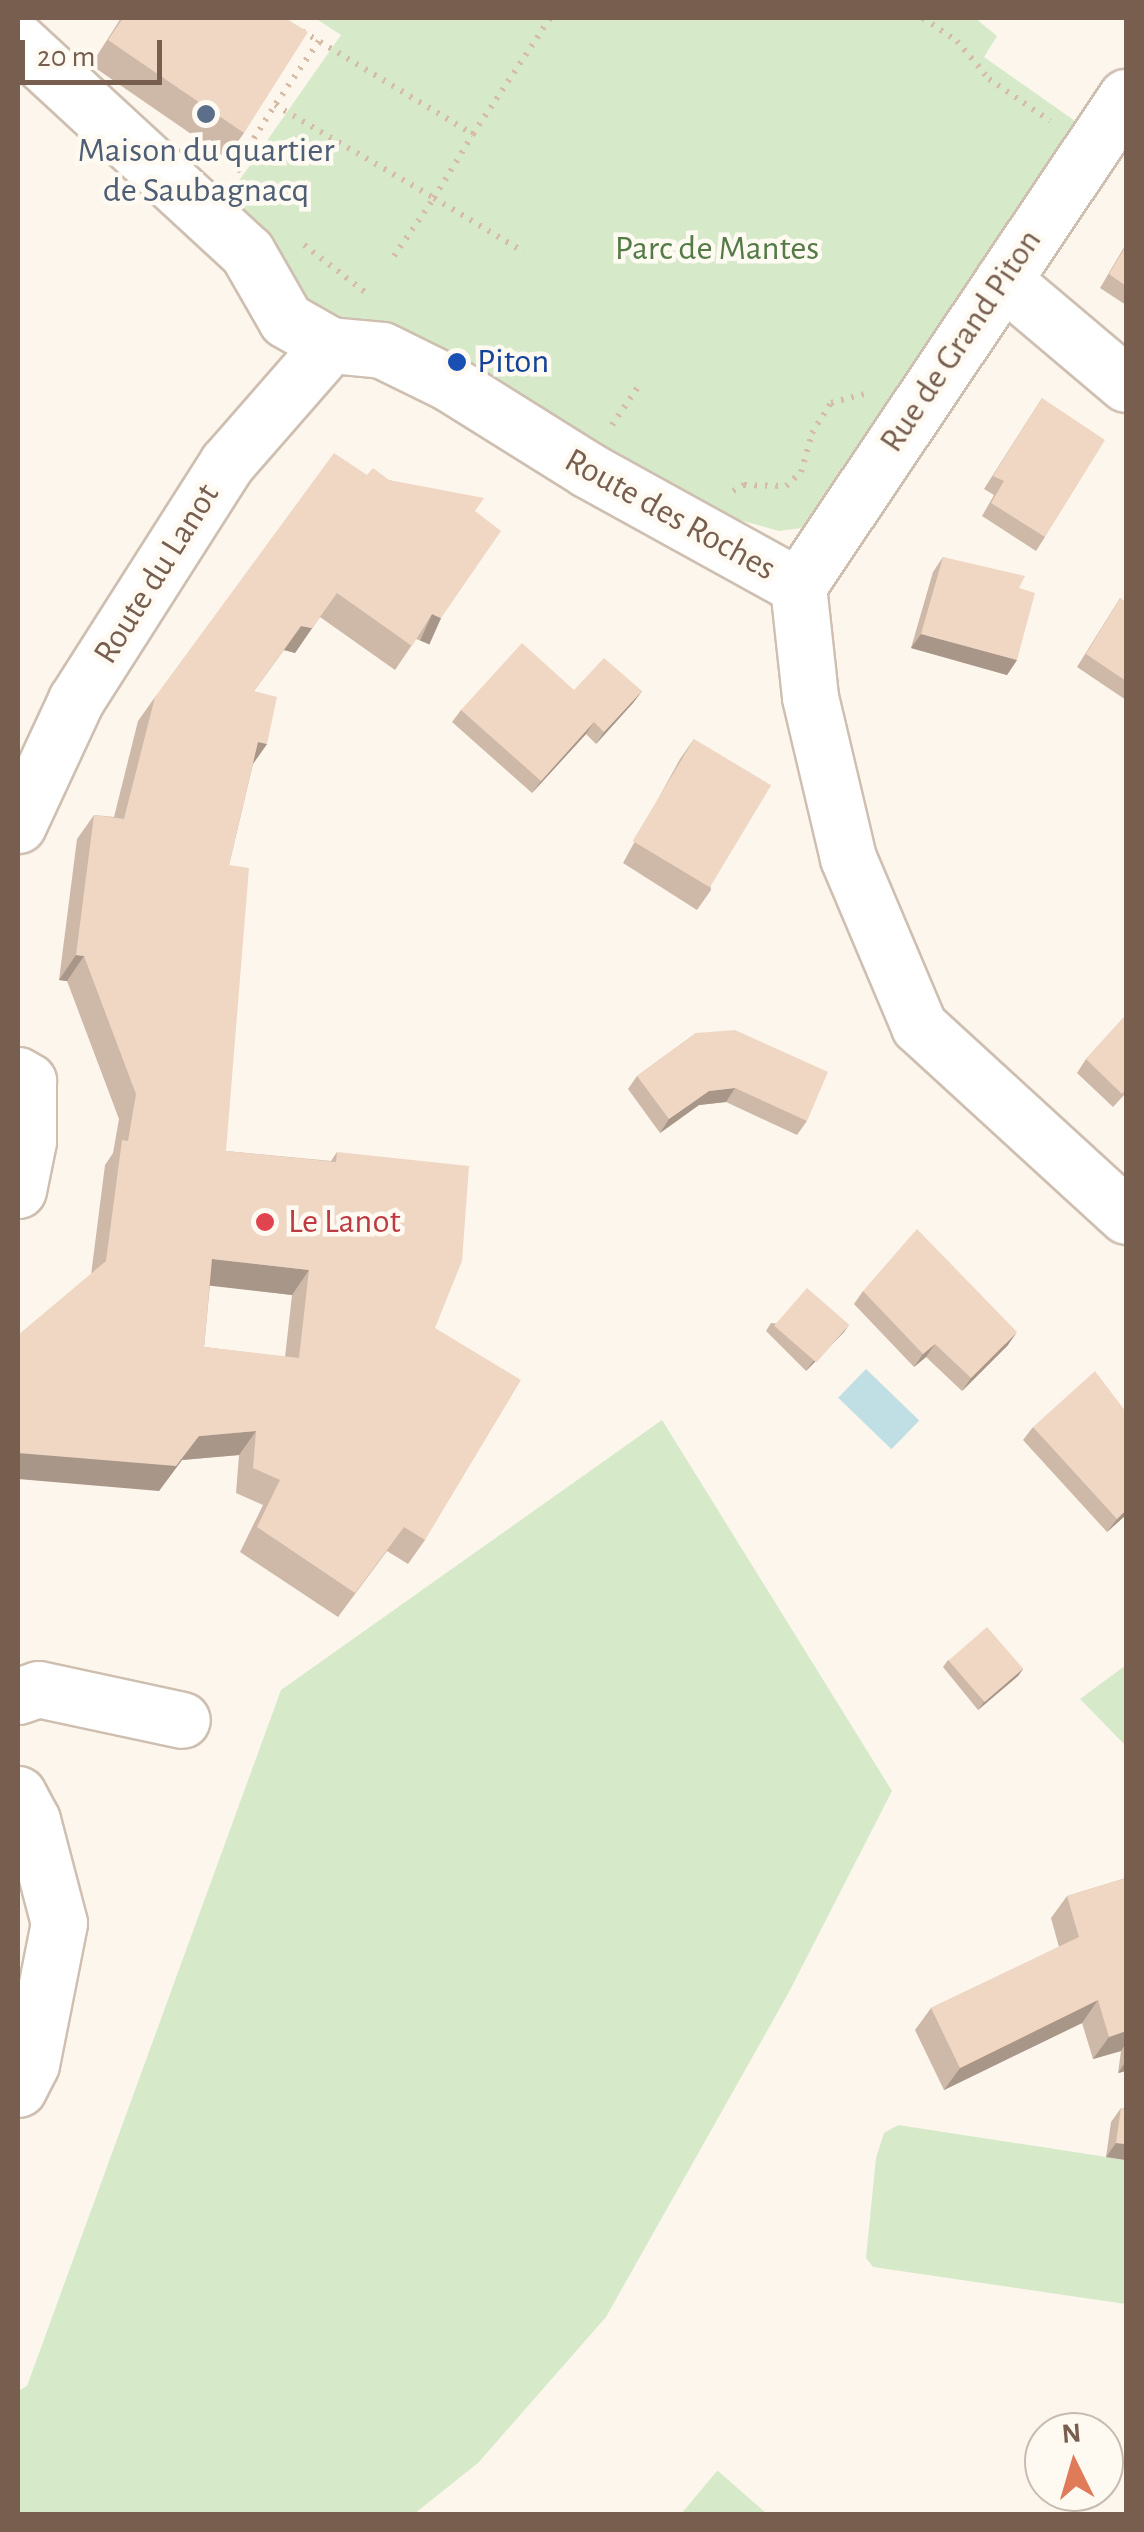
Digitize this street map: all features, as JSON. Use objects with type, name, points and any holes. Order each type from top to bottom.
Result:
[{"type":"street","name":"Route des Roches","points":[[32,36],[247,252],[286,320],[330,346],[382,350],[449,383],[798,586],[810,696],[848,858],[919,1026],[1126,1216]]},
{"type":"street","name":"Rue de Grand Piton","points":[[798,586],[1088,147],[1126,97]]},
{"type":"street","points":[[1003,280],[1126,384]]},
{"type":"street","name":"Route du Lanot","points":[[18,824],[76,700],[228,463],[330,346]]},
{"type":"street","points":[[18,1075],[28,1081],[28,1141],[18,1190]]},
{"type":"street","points":[[18,1696],[38,1689],[182,1720]]},
{"type":"street","points":[[18,1794],[32,1820],[59,1923],[31,2064],[18,2090]]},
{"type":"path","points":[[394,256],[550,18]]},
{"type":"path","points":[[923,18],[957,41],[989,79],[1088,147]]},
{"type":"path","points":[[294,25],[473,134]]},
{"type":"path","points":[[251,188],[237,165],[319,41]]},
{"type":"path","points":[[275,105],[524,252]]},
{"type":"path","points":[[292,236],[384,307]]},
{"type":"path","points":[[604,436],[640,384]]},
{"type":"path","points":[[701,532],[727,494],[744,485],[786,486],[802,472],[812,433],[832,403],[859,391],[910,418]]},
{"type":"green space","name":"Parc de Mantes","points":[[315,18],[975,18],[997,36],[984,57],[1075,121],[826,505],[801,528],[779,531],[725,516],[316,325],[222,205],[341,35]]},
{"type":"green space","points":[[662,1420],[892,1791],[789,1992],[606,2317],[478,2463],[414,2514],[18,2514],[18,2391],[27,2386],[281,1690]]},
{"type":"green space","points":[[1126,1665],[1126,1746],[1080,1699]]},
{"type":"green space","points":[[898,2125],[1126,2160],[1126,2304],[873,2267],[866,2258],[876,2158],[884,2133]]},
{"type":"green space","points":[[718,2471],[767,2514],[681,2514]]},
{"type":"water","points":[[866,1369],[919,1420],[891,1449],[838,1398]]},
{"type":"building","name":"Maison du quartier de Saubagnacq","points":[[123,18],[285,18],[308,32],[244,133],[108,40]]},
{"type":"building","points":[[1126,246],[1126,286],[1109,274]]},
{"type":"building","points":[[1042,398],[1105,440],[1045,537],[991,503],[1004,481],[993,476]]},
{"type":"building","points":[[334,453],[367,475],[373,468],[389,480],[484,498],[475,511],[501,531],[441,618],[432,614],[412,646],[337,593],[312,628],[301,626],[254,691],[277,697],[267,744],[258,742],[229,865],[249,868],[226,1151],[336,1162],[337,1152],[469,1166],[462,1261],[435,1328],[521,1380],[425,1540],[404,1527],[355,1593],[257,1527],[280,1480],[253,1468],[256,1431],[199,1436],[176,1466],[18,1453],[18,1335],[106,1261],[122,1140],[128,1141],[136,1094],[84,956],[76,955],[94,815],[124,819],[155,697]],"holes":[[[212,1259],[309,1270],[299,1358],[204,1347]]]},
{"type":"building","points":[[943,557],[1025,576],[1019,588],[1035,593],[1017,660],[921,634]]},
{"type":"building","points":[[1120,598],[1126,603],[1126,681],[1086,654]]},
{"type":"building","points":[[522,643],[574,690],[604,658],[642,691],[604,732],[594,722],[541,781],[461,710]]},
{"type":"building","points":[[694,739],[771,785],[710,887],[633,841]]},
{"type":"building","points":[[1126,1015],[1126,1089],[1122,1094],[1086,1059]]},
{"type":"building","points":[[735,1030],[828,1072],[807,1121],[735,1088],[709,1091],[669,1119],[637,1076],[696,1033]]},
{"type":"building","points":[[917,1229],[1017,1332],[971,1378],[935,1344],[923,1354],[863,1291]]},
{"type":"building","points":[[807,1288],[849,1325],[816,1362],[774,1326]]},
{"type":"building","points":[[1095,1371],[1126,1412],[1126,1510],[1117,1519],[1033,1427]]},
{"type":"building","points":[[987,1627],[1023,1669],[985,1702],[949,1660]]},
{"type":"building","points":[[1126,1878],[1126,2031],[1109,2037],[1098,2000],[960,2068],[931,2008],[1079,1937],[1067,1896]]},
{"type":"building","points":[[1121,2108],[1126,2108],[1126,2144],[1116,2143]]},
{"type":"place","name":"Maison du quartier de Saubagnacq","points":[[206,114]]},
{"type":"place","name":"Piton","points":[[457,362]]},
{"type":"place","name":"Le Lanot","points":[[265,1222]]}]
